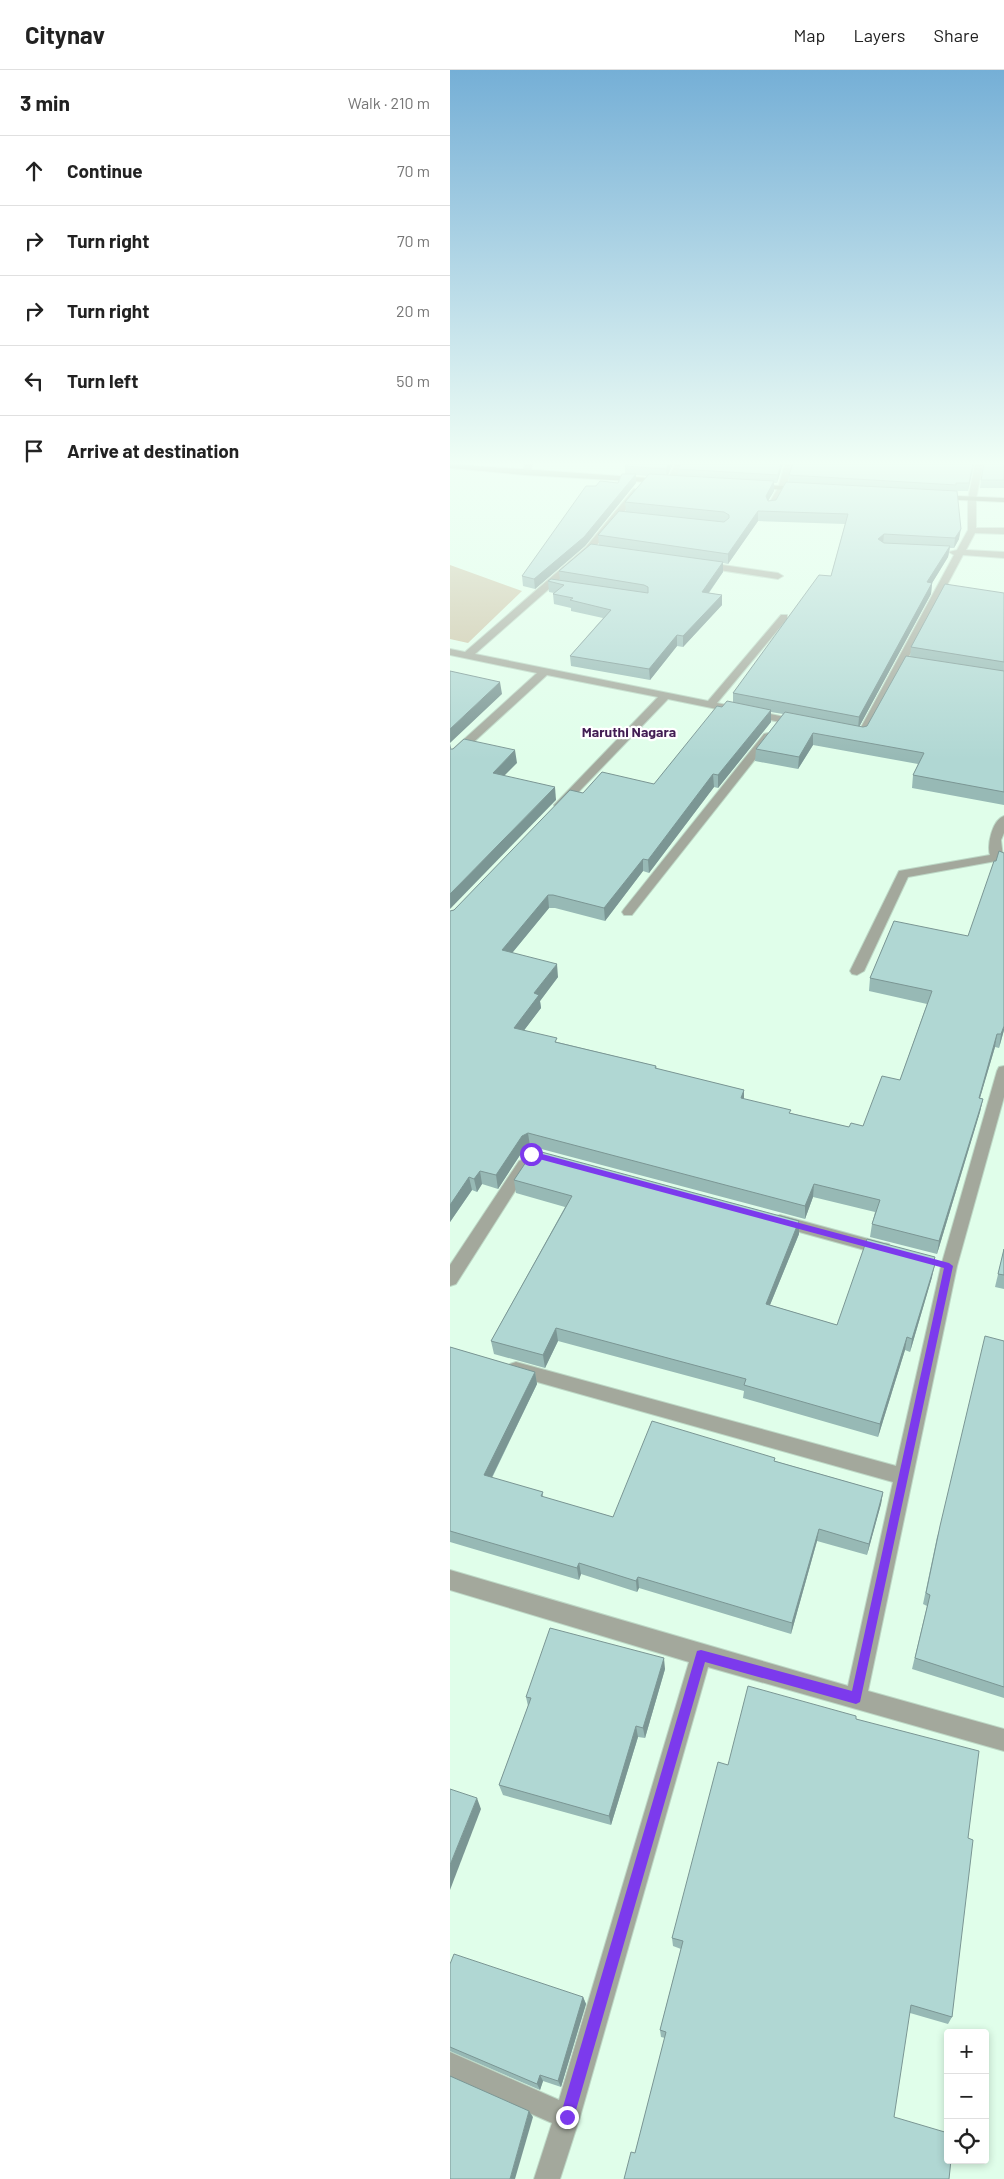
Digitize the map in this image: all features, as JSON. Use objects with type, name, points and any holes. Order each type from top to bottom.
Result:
[{"type":"street","points":[[468,656],[579,562]]},
{"type":"street","points":[[844,731],[862,735],[906,663],[955,562]]},
{"type":"street","points":[[693,564],[778,576]]},
{"type":"street","points":[[710,704],[784,617]]},
{"type":"street","points":[[450,652],[808,724]]},
{"type":"street","points":[[450,758],[545,671]]},
{"type":"street","points":[[551,814],[665,696]]},
{"type":"street","points":[[628,912],[781,719]]},
{"type":"street","points":[[1001,859],[995,853],[995,840],[1004,820]]},
{"type":"street","points":[[857,971],[903,874],[1001,859]]},
{"type":"street","points":[[856,1698],[949,1266],[1004,1071]]},
{"type":"street","points":[[450,1279],[531,1154],[541,1156]]},
{"type":"street","points":[[769,1218],[901,1253]]},
{"type":"street","points":[[930,1261],[949,1266]]},
{"type":"street","points":[[497,1364],[904,1477]]},
{"type":"street","points":[[450,1580],[701,1655],[1004,1740]]},
{"type":"street","points":[[547,2179],[567,2117],[701,1655]]},
{"type":"street","points":[[450,2065],[567,2117]]},
{"type":"shaded area","points":[[450,565],[522,591],[468,643],[450,639]]},
{"type":"building","points":[[532,562],[554,562],[534,579],[522,576]]},
{"type":"building","points":[[569,562],[723,562],[702,592],[722,595],[683,636],[677,635],[649,669],[570,656],[611,610],[553,594],[564,585],[548,581],[551,579],[648,593],[648,587],[559,571]]},
{"type":"building","points":[[835,562],[940,562],[927,582],[932,583],[859,717],[733,693],[819,575],[831,576]]},
{"type":"building","points":[[945,584],[1004,593],[1004,662],[911,647]]},
{"type":"building","points":[[906,656],[1004,671],[1004,792],[913,775],[924,753],[813,733],[799,757],[756,749],[785,712],[863,727],[867,726]]},
{"type":"building","points":[[450,671],[500,682],[450,729]]},
{"type":"building","points":[[727,701],[771,710],[718,775],[713,774],[648,860],[643,859],[604,908],[548,895],[502,950],[557,964],[534,993],[539,995],[514,1028],[557,1038],[555,1042],[656,1066],[655,1068],[744,1090],[741,1098],[791,1110],[789,1113],[849,1127],[851,1123],[863,1126],[882,1076],[900,1080],[932,991],[870,978],[894,921],[968,936],[994,861],[996,861],[999,851],[1004,853],[1004,1026],[1001,1034],[997,1034],[979,1098],[983,1099],[939,1241],[872,1224],[880,1200],[814,1184],[805,1206],[528,1133],[522,1136],[496,1175],[480,1171],[474,1179],[469,1177],[450,1205],[450,911],[454,910],[570,790],[583,793],[602,772],[654,784],[717,706],[722,707]]},
{"type":"building","points":[[464,739],[515,750],[493,773],[555,787],[450,894],[450,749],[453,749]]},
{"type":"building","points":[[534,1150],[799,1221],[766,1304],[837,1325],[867,1239],[935,1257],[933,1263],[935,1264],[912,1339],[907,1337],[880,1424],[744,1385],[746,1379],[556,1328],[543,1355],[491,1341],[572,1196],[514,1180]]},
{"type":"building","points":[[1004,1249],[1004,1275],[998,1274]]},
{"type":"building","points":[[985,1336],[1004,1341],[1004,1687],[915,1658],[930,1595],[926,1593],[940,1526]]},
{"type":"building","points":[[450,1347],[535,1372],[484,1475],[543,1492],[541,1496],[613,1517],[652,1421],[775,1458],[774,1461],[883,1492],[869,1544],[819,1529],[792,1623],[638,1577],[636,1581],[579,1563],[577,1568],[450,1531]]},
{"type":"building","points":[[550,1628],[664,1658],[643,1728],[636,1726],[609,1816],[499,1785],[531,1698],[526,1697]]},
{"type":"building","points":[[748,1686],[856,1716],[856,1719],[979,1751],[968,1838],[973,1840],[952,2017],[911,2005],[894,2117],[944,2132],[944,2164],[951,2164],[949,2179],[624,2179],[631,2152],[635,2153],[666,2032],[660,2030],[683,1941],[672,1938],[718,1762],[728,1765]]},
{"type":"building","points":[[450,1789],[477,1798],[450,1865]]},
{"type":"building","points":[[454,1954],[583,1997],[558,2081],[540,2075],[537,2084],[450,2047],[450,1964]]},
{"type":"building","points":[[450,2076],[529,2111],[510,2179],[450,2179]]},
{"type":"district","name":"Maruthi Nagara","points":[[629,731]]},
{"type":"route","points":[[531,1154],[949,1266],[856,1698],[701,1655],[567,2117]]}]
